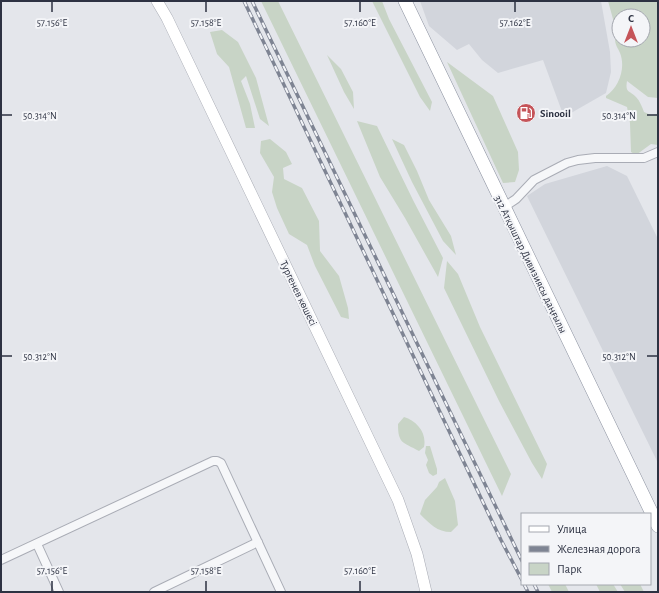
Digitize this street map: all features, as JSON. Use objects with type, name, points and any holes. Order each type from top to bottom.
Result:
[{"type":"highway","name":"312 Атқыштар Дивизиясы даңғылы","points":[[405,1],[658,526]]},
{"type":"main road","name":"Тургенев көшесі","points":[[156,1],[168,18],[398,500],[417,554],[426,592]]},
{"type":"street","points":[[504,207],[516,199],[534,180],[567,163],[595,158],[644,158],[658,152]]},
{"type":"street","points":[[1,560],[213,461],[217,461],[220,463],[281,592]]},
{"type":"street","points":[[154,592],[258,542]]},
{"type":"street","points":[[37,544],[59,592]]},
{"type":"shaded area","points":[[420,1],[601,1],[610,52],[611,72],[606,93],[564,117],[543,60],[498,73],[482,60],[469,44],[457,50],[429,26]]},
{"type":"shaded area","points":[[607,166],[627,176],[658,239],[658,463],[527,196],[545,184]]},
{"type":"green space","points":[[261,1],[278,1],[511,474],[502,496]]},
{"type":"green space","points":[[372,1],[382,1],[389,19],[432,102],[430,111],[420,97]]},
{"type":"green space","points":[[608,1],[658,1],[658,98],[648,97],[627,81],[627,89],[641,104],[644,112],[651,115],[658,114],[658,145],[651,144],[636,155],[631,152],[630,123],[627,107],[606,98],[606,96],[615,88],[622,71],[622,59],[618,48],[651,48],[651,8],[611,8],[611,12]]},
{"type":"green space","points":[[222,30],[238,42],[256,78],[269,126],[260,119],[246,76],[241,81],[250,104],[255,128],[246,128],[229,67],[217,54],[210,32]]},
{"type":"green space","points":[[327,55],[341,69],[353,92],[354,109],[344,92]]},
{"type":"green space","points":[[447,62],[493,96],[518,152],[519,170],[515,182],[503,183]]},
{"type":"green space","points":[[357,121],[377,126],[443,258],[438,277],[380,177]]},
{"type":"green space","points":[[270,139],[286,152],[292,164],[283,168],[284,179],[302,188],[319,221],[320,251],[339,276],[348,308],[349,319],[341,317],[315,266],[307,245],[289,234],[277,208],[272,192],[274,177],[260,153],[261,141]]},
{"type":"green space","points":[[392,139],[404,145],[429,200],[451,236],[456,255],[443,241],[412,182]]},
{"type":"green space","points":[[447,261],[458,274],[480,327],[547,464],[542,479],[499,401],[444,288]]},
{"type":"green space","points":[[404,417],[413,421],[422,432],[425,442],[424,447],[419,451],[405,444],[400,439],[398,424]]},
{"type":"green space","points":[[426,446],[430,446],[437,469],[437,474],[433,476],[429,473],[426,465],[428,460],[425,453]]},
{"type":"green space","points":[[445,478],[455,501],[458,525],[451,532],[438,529],[420,514],[425,500],[437,487],[439,482]]},
{"type":"green space","points":[[548,585],[566,585],[569,592],[552,592]]},
{"type":"green space","points":[[596,585],[614,585],[618,592],[600,592]]},
{"type":"green space","points":[[621,585],[640,585],[644,592],[625,592]]},
{"type":"railway","points":[[244,1],[501,540],[521,578]]},
{"type":"railway","points":[[252,1],[521,559]]},
{"type":"railway","points":[[524,585],[528,592]]},
{"type":"railway","points":[[534,585],[538,592]]},
{"type":"place","name":"Sinooil","points":[[526,113]]}]
